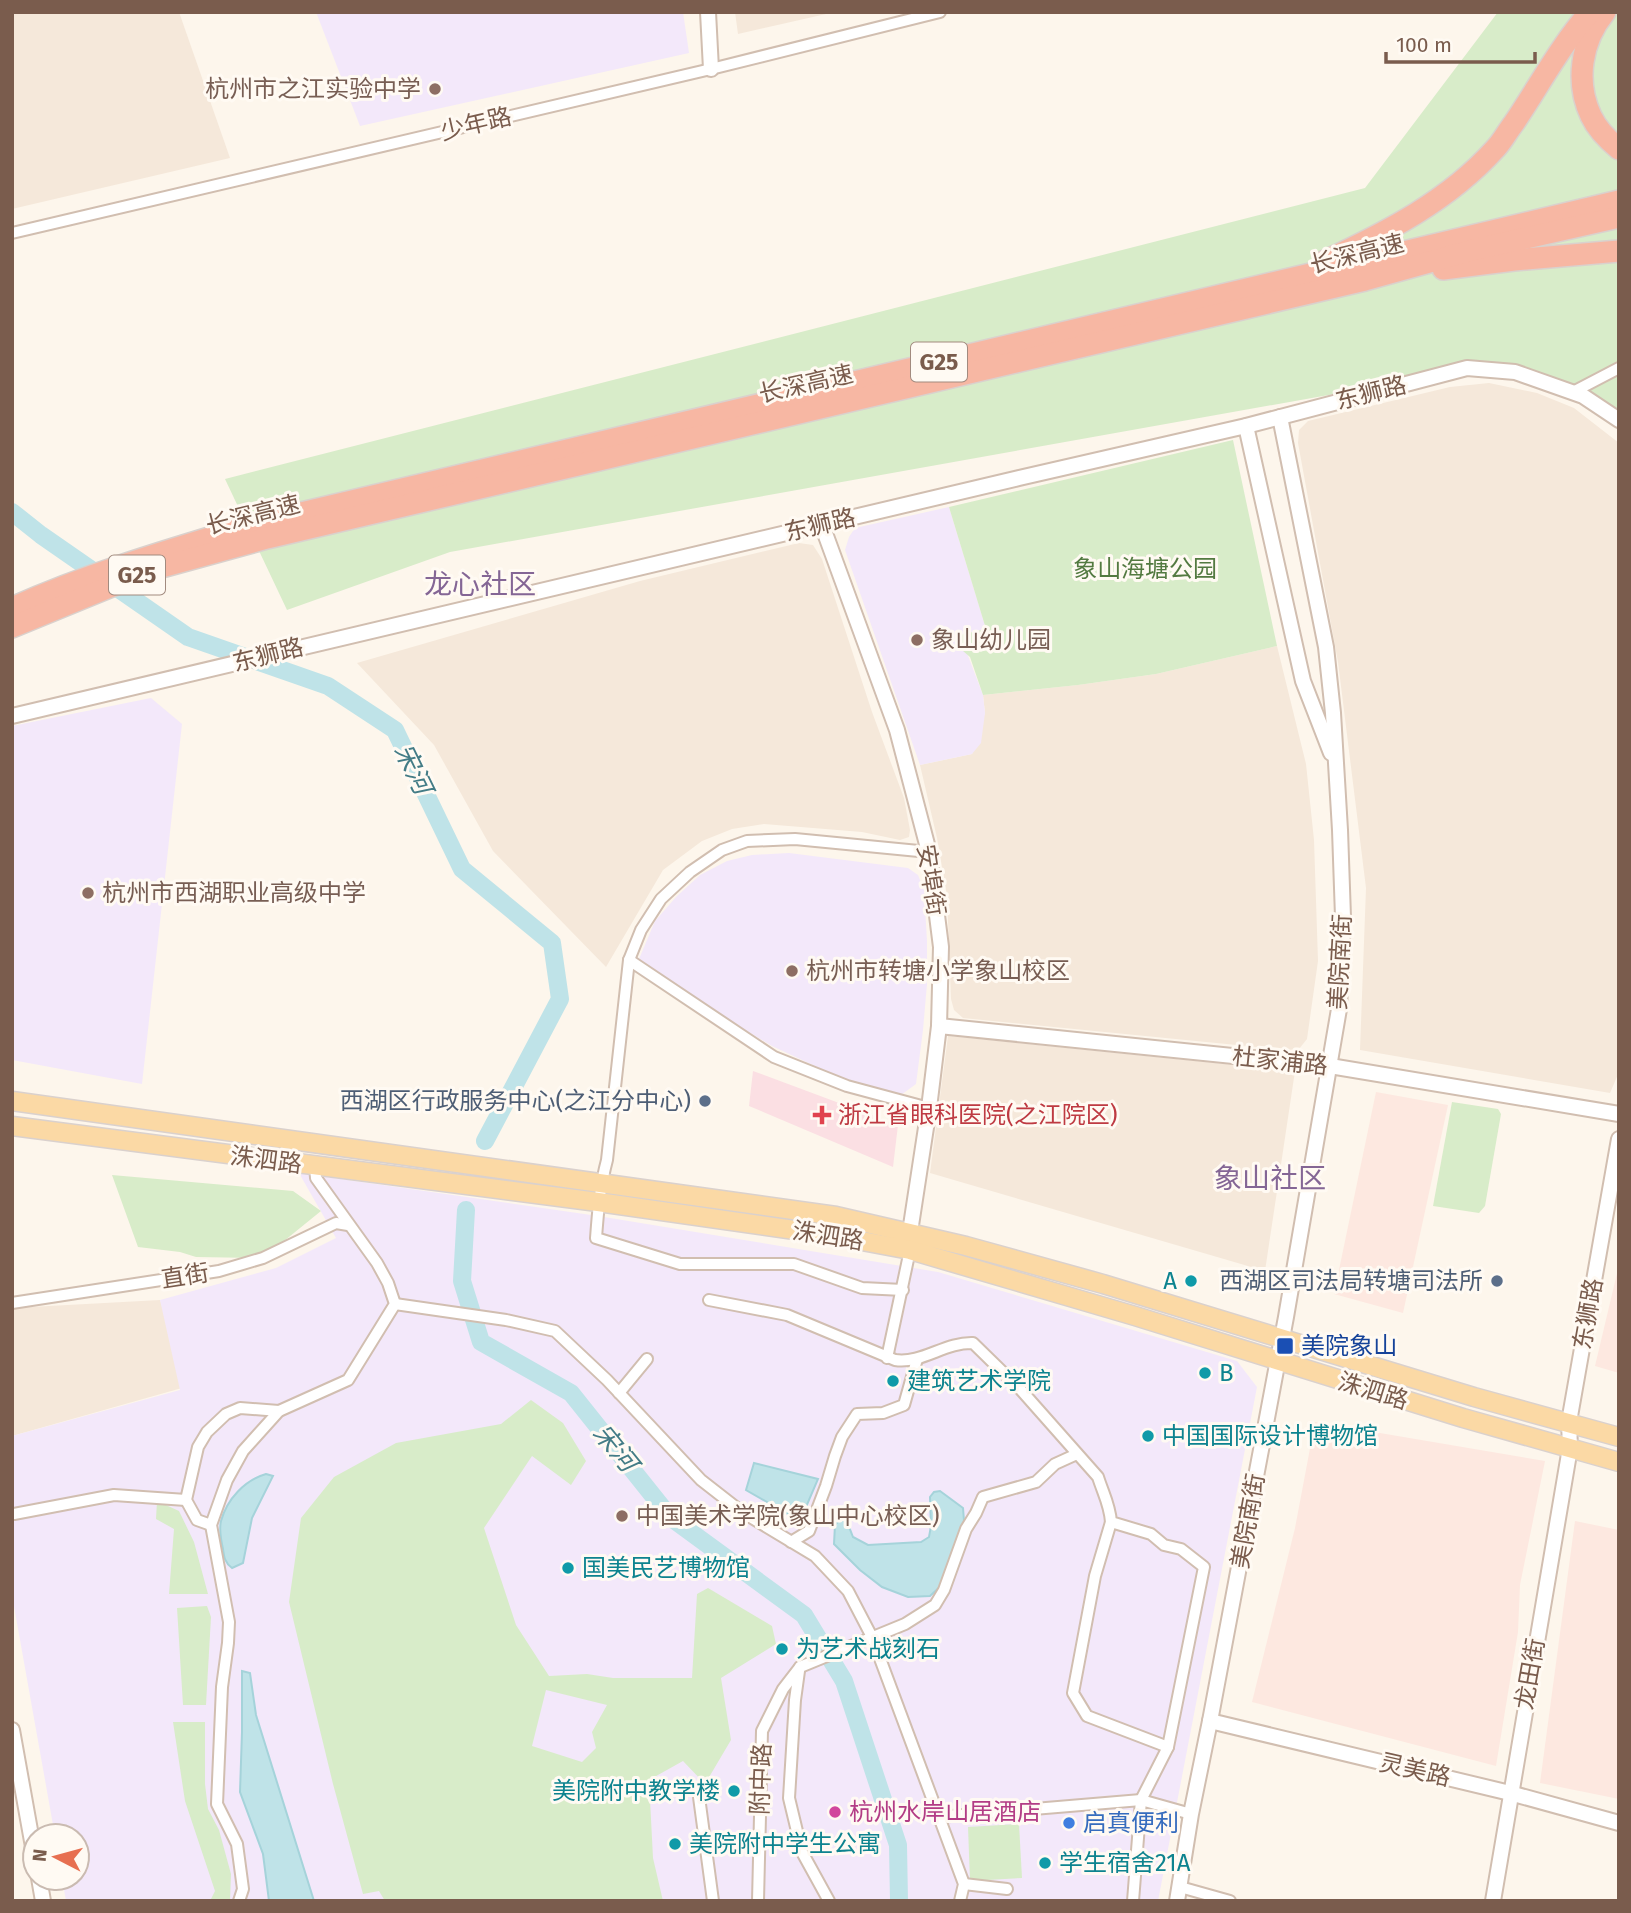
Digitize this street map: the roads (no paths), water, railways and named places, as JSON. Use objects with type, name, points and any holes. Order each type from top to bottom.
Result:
[{"type":"highway","points":[[1285,280],[1374,238],[1423,211],[1464,179],[1496,148],[1565,44],[1590,12]]},
{"type":"highway","points":[[1605,12],[1597,21],[1586,45],[1581,70],[1584,95],[1591,117],[1602,134],[1619,149]]},
{"type":"highway","name":"长深高速","points":[[12,608],[45,593],[141,559],[1619,201]]},
{"type":"highway","name":"长深高速","points":[[12,627],[151,570],[263,530],[1365,280],[1473,250],[1619,217]]},
{"type":"highway","points":[[1365,280],[1514,260],[1619,251]]},
{"type":"main road","name":"洙泗路","points":[[12,1101],[836,1216],[1277,1361],[1619,1462]]},
{"type":"main road","name":"洙泗路","points":[[12,1126],[830,1235],[966,1246],[1103,1284],[1474,1397],[1619,1437]]},
{"type":"street","points":[[708,12],[711,69]]},
{"type":"street","name":"少年路","points":[[12,233],[711,69],[940,12]]},
{"type":"street","name":"东狮路","points":[[12,716],[1246,426],[1467,368],[1515,372],[1583,396],[1619,420]]},
{"type":"street","points":[[1573,392],[1619,368]]},
{"type":"street","name":"美院南街","points":[[1179,1894],[1191,1814],[1282,1339],[1339,1009],[1343,917],[1333,713],[1326,647],[1280,416]]},
{"type":"street","name":"美院南街","points":[[1246,426],[1303,681],[1335,765]]},
{"type":"street","name":"安埠街","points":[[822,525],[897,730],[929,852],[941,947],[939,1026],[910,1241]]},
{"type":"street","points":[[903,1290],[862,1287],[794,1264],[680,1264],[596,1238],[598,1202],[607,1160],[629,960],[640,930],[661,899],[690,872],[722,850],[747,841],[795,839],[929,852]]},
{"type":"street","points":[[629,960],[774,1056],[847,1086],[929,1108]]},
{"type":"street","name":"杜家浦路","points":[[939,1026],[1330,1066],[1619,1114]]},
{"type":"street","name":"东狮路","points":[[1570,1448],[1569,1422],[1619,1139]]},
{"type":"street","points":[[315,1166],[316,1178],[377,1263],[395,1304]]},
{"type":"street","name":"直街","points":[[12,1303],[219,1271],[263,1258],[336,1223],[348,1225]]},
{"type":"street","points":[[887,1358],[903,1290],[910,1241]]},
{"type":"street","points":[[709,1300],[787,1315],[887,1358],[903,1361],[917,1359],[951,1346],[973,1343],[1021,1390],[1098,1477],[1105,1492],[1111,1522],[1095,1576],[1073,1693],[1087,1716],[1168,1747]]},
{"type":"street","points":[[395,1304],[506,1320],[555,1331],[619,1393],[701,1480],[742,1512],[815,1556],[848,1591],[872,1637],[964,1884],[960,1901]]},
{"type":"street","points":[[239,1901],[243,1889],[237,1844],[217,1804],[222,1687],[229,1622],[211,1525],[222,1490],[243,1451],[279,1411],[348,1380],[395,1304]]},
{"type":"street","points":[[619,1393],[647,1359]]},
{"type":"street","points":[[791,1542],[809,1531],[842,1437],[857,1414],[883,1413],[904,1405],[917,1359]]},
{"type":"street","points":[[211,1525],[197,1520],[186,1500],[198,1447],[207,1432],[226,1414],[240,1408],[279,1411]]},
{"type":"street","name":"龙田街","points":[[1493,1901],[1570,1448]]},
{"type":"street","points":[[829,1901],[802,1852],[789,1798],[795,1700],[800,1667],[905,1624],[935,1605],[944,1590],[966,1529],[983,1497],[1036,1482],[1055,1464],[1077,1454]]},
{"type":"street","points":[[14,1514],[114,1494],[186,1500]]},
{"type":"street","points":[[1111,1522],[1151,1534],[1164,1545],[1181,1549],[1204,1567],[1168,1747],[1141,1800],[1133,1901]]},
{"type":"street","name":"附中路","points":[[758,1901],[762,1731],[783,1689],[800,1667]]},
{"type":"street","name":"灵美路","points":[[1210,1721],[1510,1793],[1619,1823]]},
{"type":"street","points":[[12,1730],[29,1822]]},
{"type":"street","points":[[699,1797],[713,1901]]},
{"type":"street","points":[[939,1817],[1141,1800],[1191,1814]]},
{"type":"street","points":[[964,1884],[1007,1889]]},
{"type":"street","points":[[1179,1894],[1230,1901]]},
{"type":"water","points":[[754,1463],[818,1479],[800,1521],[746,1490]]},
{"type":"water","points":[[266,1474],[273,1476],[252,1518],[243,1563],[232,1568],[225,1560],[220,1524],[232,1498],[251,1481]]},
{"type":"water","points":[[940,1491],[963,1508],[964,1521],[943,1584],[930,1596],[908,1597],[882,1587],[834,1544],[835,1525],[840,1519],[846,1519],[853,1537],[868,1545],[921,1542],[929,1537],[930,1497],[934,1492]]},
{"type":"water","points":[[242,1671],[250,1673],[256,1715],[314,1901],[269,1901],[263,1854],[240,1792]]},
{"type":"waterway","name":"宋河","points":[[12,512],[188,637],[328,686],[395,730],[462,869],[552,943],[560,999],[485,1141]]},
{"type":"waterway","name":"宋河","points":[[466,1210],[462,1281],[481,1342],[571,1393],[670,1517],[804,1615],[844,1681],[898,1845],[899,1901]]},
{"type":"place","name":"杭州市之江实验中学","points":[[435,89]]},
{"type":"place","name":"象山幼儿园","points":[[917,640]]},
{"type":"place","name":"杭州市西湖职业高级中学","points":[[88,893]]},
{"type":"place","name":"杭州市转塘小学象山校区","points":[[792,971]]},
{"type":"place","name":"西湖区行政服务中心(之江分中心)","points":[[705,1101]]},
{"type":"place","name":"浙江省眼科医院(之江院区)","points":[[822,1115]]},
{"type":"place","name":"A","points":[[1191,1281]]},
{"type":"place","name":"西湖区司法局转塘司法所","points":[[1497,1281]]},
{"type":"place","name":"美院象山","points":[[1285,1346]]},
{"type":"place","name":"B","points":[[1205,1373]]},
{"type":"place","name":"建筑艺术学院","points":[[893,1381]]},
{"type":"place","name":"中国国际设计博物馆","points":[[1148,1436]]},
{"type":"place","name":"中国美术学院(象山中心校区)","points":[[622,1516]]},
{"type":"place","name":"国美民艺博物馆","points":[[568,1568]]},
{"type":"place","name":"为艺术战刻石","points":[[782,1649]]},
{"type":"place","name":"美院附中教学楼","points":[[734,1791]]},
{"type":"place","name":"杭州水岸山居酒店","points":[[835,1812]]},
{"type":"place","name":"启真便利","points":[[1069,1823]]},
{"type":"place","name":"美院附中学生公寓","points":[[675,1844]]},
{"type":"place","name":"学生宿舍21A","points":[[1045,1863]]},
{"type":"district","name":"龙心社区","points":[[480,584]]},
{"type":"district","name":"象山社区","points":[[1270,1178]]},
{"type":"park label","name":"象山海塘公园","points":[[1145,569]]}]
